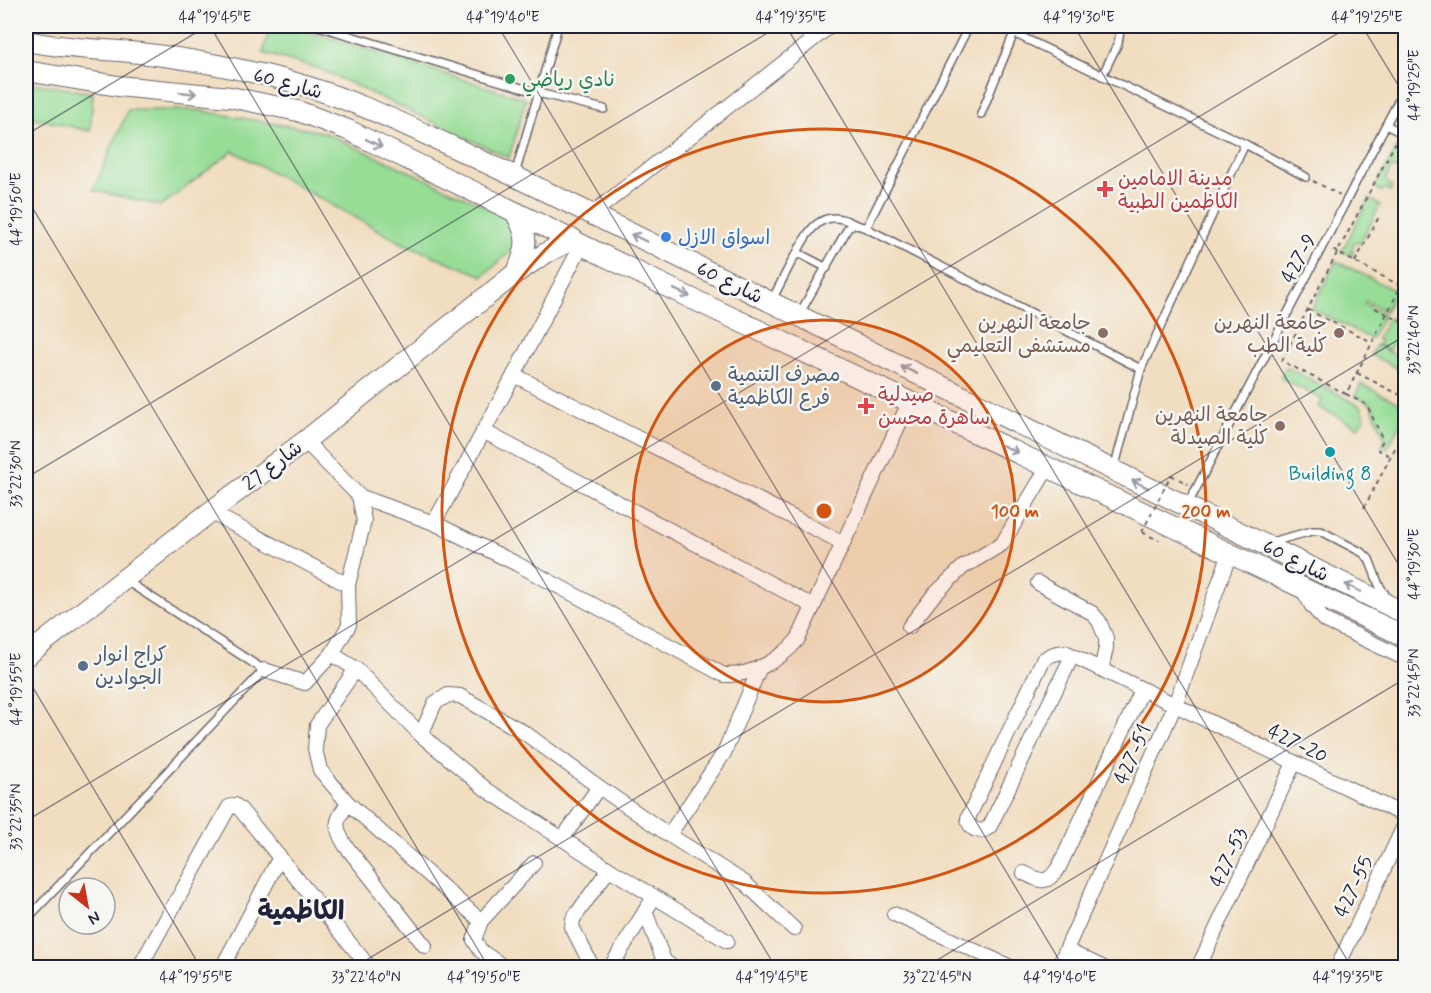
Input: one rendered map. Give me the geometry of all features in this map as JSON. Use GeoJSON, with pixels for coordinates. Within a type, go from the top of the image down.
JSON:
{"type":"FeatureCollection","features":[{"type":"Feature","properties":{"kind":"street"},"geometry":{"type":"LineString","coordinates":[[591,214],[830,26]]}},
{"type":"Feature","properties":{"kind":"street","name":"شارع 60"},"geometry":{"type":"LineString","coordinates":[[26,41],[50,46],[132,52],[257,73],[309,86],[369,108],[514,176],[1400,611]]}},
{"type":"Feature","properties":{"kind":"street"},"geometry":{"type":"LineString","coordinates":[[100,83],[113,75],[116,69],[114,60],[106,50]]}},
{"type":"Feature","properties":{"kind":"street"},"geometry":{"type":"LineString","coordinates":[[152,89],[143,79],[143,70],[153,60],[164,57]]}},
{"type":"Feature","properties":{"kind":"street","name":"شارع 60"},"geometry":{"type":"LineString","coordinates":[[26,71],[100,83],[230,97],[298,111],[348,130],[682,294],[1406,638]]}},
{"type":"Feature","properties":{"kind":"street"},"geometry":{"type":"LineString","coordinates":[[515,212],[524,227],[526,243],[524,256],[517,272]]}},
{"type":"Feature","properties":{"kind":"street"},"geometry":{"type":"LineString","coordinates":[[435,523],[514,375],[577,242]]}},
{"type":"Feature","properties":{"kind":"street","name":"شارع 27"},"geometry":{"type":"LineString","coordinates":[[26,656],[305,441],[517,272],[546,253],[577,242]]}},
{"type":"Feature","properties":{"kind":"street"},"geometry":{"type":"LineString","coordinates":[[514,375],[843,543]]}},
{"type":"Feature","properties":{"kind":"street"},"geometry":{"type":"LineString","coordinates":[[305,441],[359,496],[435,523],[517,564],[724,675],[734,676],[760,667],[782,655],[798,639],[910,401]]}},
{"type":"Feature","properties":{"kind":"street"},"geometry":{"type":"LineString","coordinates":[[483,431],[813,606]]}},
{"type":"Feature","properties":{"kind":"street"},"geometry":{"type":"LineString","coordinates":[[909,627],[933,596],[963,567],[1002,544],[1048,467]]}},
{"type":"Feature","properties":{"kind":"street"},"geometry":{"type":"LineString","coordinates":[[264,670],[305,683],[332,654],[349,625],[348,585],[364,521],[359,496]]}},
{"type":"Feature","properties":{"kind":"street"},"geometry":{"type":"LineString","coordinates":[[210,512],[348,585]]}},
{"type":"Feature","properties":{"kind":"street","name":"427-51"},"geometry":{"type":"LineString","coordinates":[[1058,968],[1174,705],[1230,553]]}},
{"type":"Feature","properties":{"kind":"street"},"geometry":{"type":"LineString","coordinates":[[1038,583],[1092,613],[1099,621],[1106,638],[1107,648],[1101,670]]}},
{"type":"Feature","properties":{"kind":"street"},"geometry":{"type":"LineString","coordinates":[[1302,588],[1312,606],[1324,620],[1406,659]]}},
{"type":"Feature","properties":{"kind":"street"},"geometry":{"type":"LineString","coordinates":[[1065,652],[1072,656],[990,826],[979,831],[972,829],[968,818],[1043,660],[1057,653],[1065,652]]}},
{"type":"Feature","properties":{"kind":"street"},"geometry":{"type":"LineString","coordinates":[[332,654],[356,669],[421,735],[487,790],[609,869],[727,941]]}},
{"type":"Feature","properties":{"kind":"street","name":"427-20"},"geometry":{"type":"LineString","coordinates":[[1072,656],[1406,816]]}},
{"type":"Feature","properties":{"kind":"street"},"geometry":{"type":"LineString","coordinates":[[669,835],[724,753],[760,667]]}},
{"type":"Feature","properties":{"kind":"street"},"geometry":{"type":"LineString","coordinates":[[356,669],[317,726],[315,749],[320,770],[348,803],[481,921]]}},
{"type":"Feature","properties":{"kind":"street"},"geometry":{"type":"LineString","coordinates":[[1024,873],[1040,881],[1046,880],[1053,876],[1059,867],[1142,690]]}},
{"type":"Feature","properties":{"kind":"street"},"geometry":{"type":"LineString","coordinates":[[421,735],[435,703],[448,695],[460,696],[525,733],[598,787],[745,883],[794,929]]}},
{"type":"Feature","properties":{"kind":"street","name":"427-53"},"geometry":{"type":"LineString","coordinates":[[1198,968],[1294,763]]}},
{"type":"Feature","properties":{"kind":"street"},"geometry":{"type":"LineString","coordinates":[[562,839],[598,787]]}},
{"type":"Feature","properties":{"kind":"street"},"geometry":{"type":"LineString","coordinates":[[348,803],[338,818],[336,824],[338,833],[425,946]]}},
{"type":"Feature","properties":{"kind":"street"},"geometry":{"type":"LineString","coordinates":[[156,968],[140,965],[229,807],[235,805],[370,968]]}},
{"type":"Feature","properties":{"kind":"street","name":"427-55"},"geometry":{"type":"LineString","coordinates":[[1336,968],[1406,822]]}},
{"type":"Feature","properties":{"kind":"street"},"geometry":{"type":"LineString","coordinates":[[222,968],[280,857]]}},
{"type":"Feature","properties":{"kind":"street"},"geometry":{"type":"LineString","coordinates":[[506,968],[482,951],[474,940],[481,921],[534,863]]}},
{"type":"Feature","properties":{"kind":"street"},"geometry":{"type":"LineString","coordinates":[[593,968],[572,927],[573,919],[609,869]]}},
{"type":"Feature","properties":{"kind":"street"},"geometry":{"type":"LineString","coordinates":[[610,968],[654,897]]}},
{"type":"Feature","properties":{"kind":"street"},"geometry":{"type":"LineString","coordinates":[[645,911],[666,965]]}},
{"type":"Feature","properties":{"kind":"street"},"geometry":{"type":"LineString","coordinates":[[894,914],[1003,966]]}},
{"type":"Feature","properties":{"kind":"street"},"geometry":{"type":"LineString","coordinates":[[1066,950],[1104,968]]}},
{"type":"Feature","properties":{"kind":"lane"},"geometry":{"type":"LineString","coordinates":[[318,26],[538,93],[604,109]]}},
{"type":"Feature","properties":{"kind":"lane"},"geometry":{"type":"LineString","coordinates":[[514,176],[558,26]]}},
{"type":"Feature","properties":{"kind":"lane"},"geometry":{"type":"LineString","coordinates":[[866,228],[969,26]]}},
{"type":"Feature","properties":{"kind":"lane"},"geometry":{"type":"LineString","coordinates":[[999,26],[1245,144],[1306,177]]}},
{"type":"Feature","properties":{"kind":"lane"},"geometry":{"type":"LineString","coordinates":[[1102,76],[1118,43],[1121,26]]}},
{"type":"Feature","properties":{"kind":"lane"},"geometry":{"type":"LineString","coordinates":[[981,114],[1014,33]]}},
{"type":"Feature","properties":{"kind":"lane","name":"427-9"},"geometry":{"type":"LineString","coordinates":[[1187,506],[1405,90]]}},
{"type":"Feature","properties":{"kind":"lane"},"geometry":{"type":"LineString","coordinates":[[1386,125],[1403,134]]}},
{"type":"Feature","properties":{"kind":"lane"},"geometry":{"type":"LineString","coordinates":[[1113,471],[1141,369],[1245,144]]}},
{"type":"Feature","properties":{"kind":"lane"},"geometry":{"type":"LineString","coordinates":[[771,302],[810,229],[826,219],[843,217],[1141,369]]}},
{"type":"Feature","properties":{"kind":"lane"},"geometry":{"type":"LineString","coordinates":[[799,316],[848,228],[854,224]]}},
{"type":"Feature","properties":{"kind":"lane"},"geometry":{"type":"LineString","coordinates":[[796,255],[802,255],[827,268]]}},
{"type":"Feature","properties":{"kind":"lane"},"geometry":{"type":"LineString","coordinates":[[1262,543],[1321,531],[1363,553],[1369,559],[1378,585],[1400,611]]}},
{"type":"Feature","properties":{"kind":"lane"},"geometry":{"type":"LineString","coordinates":[[26,920],[264,670],[124,579]]}},
{"type":"Feature","properties":{"kind":"path"},"geometry":{"type":"LineString","coordinates":[[1391,456],[1378,450],[1383,440],[1367,405],[1282,361],[1307,310],[1403,134]]}},
{"type":"Feature","properties":{"kind":"path"},"geometry":{"type":"LineString","coordinates":[[1306,177],[1347,200]]}},
{"type":"Feature","properties":{"kind":"path"},"geometry":{"type":"LineString","coordinates":[[1355,262],[1380,215]]}},
{"type":"Feature","properties":{"kind":"path"},"geometry":{"type":"LineString","coordinates":[[1324,245],[1401,286]]}},
{"type":"Feature","properties":{"kind":"path"},"geometry":{"type":"LineString","coordinates":[[1346,394],[1406,279]]}},
{"type":"Feature","properties":{"kind":"path"},"geometry":{"type":"LineString","coordinates":[[1375,308],[1406,324]]}},
{"type":"Feature","properties":{"kind":"path"},"geometry":{"type":"LineString","coordinates":[[1307,310],[1372,342]]}},
{"type":"Feature","properties":{"kind":"path"},"geometry":{"type":"LineString","coordinates":[[1357,373],[1406,398]]}},
{"type":"Feature","properties":{"kind":"path"},"geometry":{"type":"LineString","coordinates":[[1364,508],[1406,428]]}},
{"type":"Feature","properties":{"kind":"path"},"geometry":{"type":"LineString","coordinates":[[1158,540],[1142,532],[1171,475],[1189,484]]}},
{"type":"Feature","properties":{"kind":"green space"},"geometry":{"type":"Polygon","coordinates":[[[270,26],[291,26],[526,99],[509,158],[320,69],[263,53],[270,26]]]}},
{"type":"Feature","properties":{"kind":"green space"},"geometry":{"type":"Polygon","coordinates":[[[26,82],[93,93],[90,131],[26,116],[26,82]]]}},
{"type":"Feature","properties":{"kind":"green space"},"geometry":{"type":"Polygon","coordinates":[[[128,110],[197,110],[323,132],[503,214],[511,223],[516,244],[483,276],[402,243],[233,151],[161,206],[93,190],[128,110]]]}},
{"type":"Feature","properties":{"kind":"green space"},"geometry":{"type":"Polygon","coordinates":[[[1402,138],[1405,140],[1405,166],[1402,172],[1392,167],[1385,181],[1393,186],[1390,191],[1384,188],[1382,192],[1375,188],[1402,138]]]}},
{"type":"Feature","properties":{"kind":"green space"},"geometry":{"type":"Polygon","coordinates":[[[1369,199],[1380,205],[1360,244],[1355,242],[1351,251],[1354,252],[1352,256],[1342,251],[1369,199]]]}},
{"type":"Feature","properties":{"kind":"green space"},"geometry":{"type":"Polygon","coordinates":[[[1336,261],[1396,291],[1385,311],[1366,301],[1364,304],[1384,314],[1371,339],[1312,309],[1336,261]]]}},
{"type":"Feature","properties":{"kind":"green space"},"geometry":{"type":"Polygon","coordinates":[[[1389,318],[1406,326],[1405,344],[1395,339],[1389,350],[1378,345],[1380,341],[1377,339],[1389,318]]]}},
{"type":"Feature","properties":{"kind":"green space"},"geometry":{"type":"Polygon","coordinates":[[[1376,345],[1401,358],[1405,351],[1405,372],[1371,355],[1376,345]]]}},
{"type":"Feature","properties":{"kind":"green space"},"geometry":{"type":"Polygon","coordinates":[[[1286,367],[1361,406],[1365,417],[1358,427],[1318,407],[1322,399],[1280,378],[1286,367]]]}},
{"type":"Feature","properties":{"kind":"green space"},"geometry":{"type":"Polygon","coordinates":[[[1361,384],[1405,406],[1405,414],[1387,449],[1382,446],[1385,439],[1371,404],[1355,396],[1361,384]]]}},
{"type":"Feature","properties":{"kind":"place","name":"نادي رياضي"},"geometry":{"type":"Point","coordinates":[510,79]}},
{"type":"Feature","properties":{"kind":"place","name":"مدينة الامامين الكاظمين الطبية"},"geometry":{"type":"Point","coordinates":[1105,189]}},
{"type":"Feature","properties":{"kind":"place","name":"اسواق الازل"},"geometry":{"type":"Point","coordinates":[666,237]}},
{"type":"Feature","properties":{"kind":"place","name":"جامعة النهرين مستشفى التعليمي"},"geometry":{"type":"Point","coordinates":[1103,333]}},
{"type":"Feature","properties":{"kind":"place","name":"جامعة النهرين كلية الطب"},"geometry":{"type":"Point","coordinates":[1339,333]}},
{"type":"Feature","properties":{"kind":"place","name":"مصرف التنمية فرع الكاظمية"},"geometry":{"type":"Point","coordinates":[716,386]}},
{"type":"Feature","properties":{"kind":"place","name":"صيدلية ساهرة محسن"},"geometry":{"type":"Point","coordinates":[866,406]}},
{"type":"Feature","properties":{"kind":"place","name":"جامعة النهرين كلية الصيدلة"},"geometry":{"type":"Point","coordinates":[1280,426]}},
{"type":"Feature","properties":{"kind":"place","name":"Building 8"},"geometry":{"type":"Point","coordinates":[1330,452]}},
{"type":"Feature","properties":{"kind":"place","name":"كراج انوار الجوادين"},"geometry":{"type":"Point","coordinates":[83,666]}},
{"type":"Feature","properties":{"kind":"district","name":"الكاظمية"},"geometry":{"type":"Point","coordinates":[301,910]}}]}
